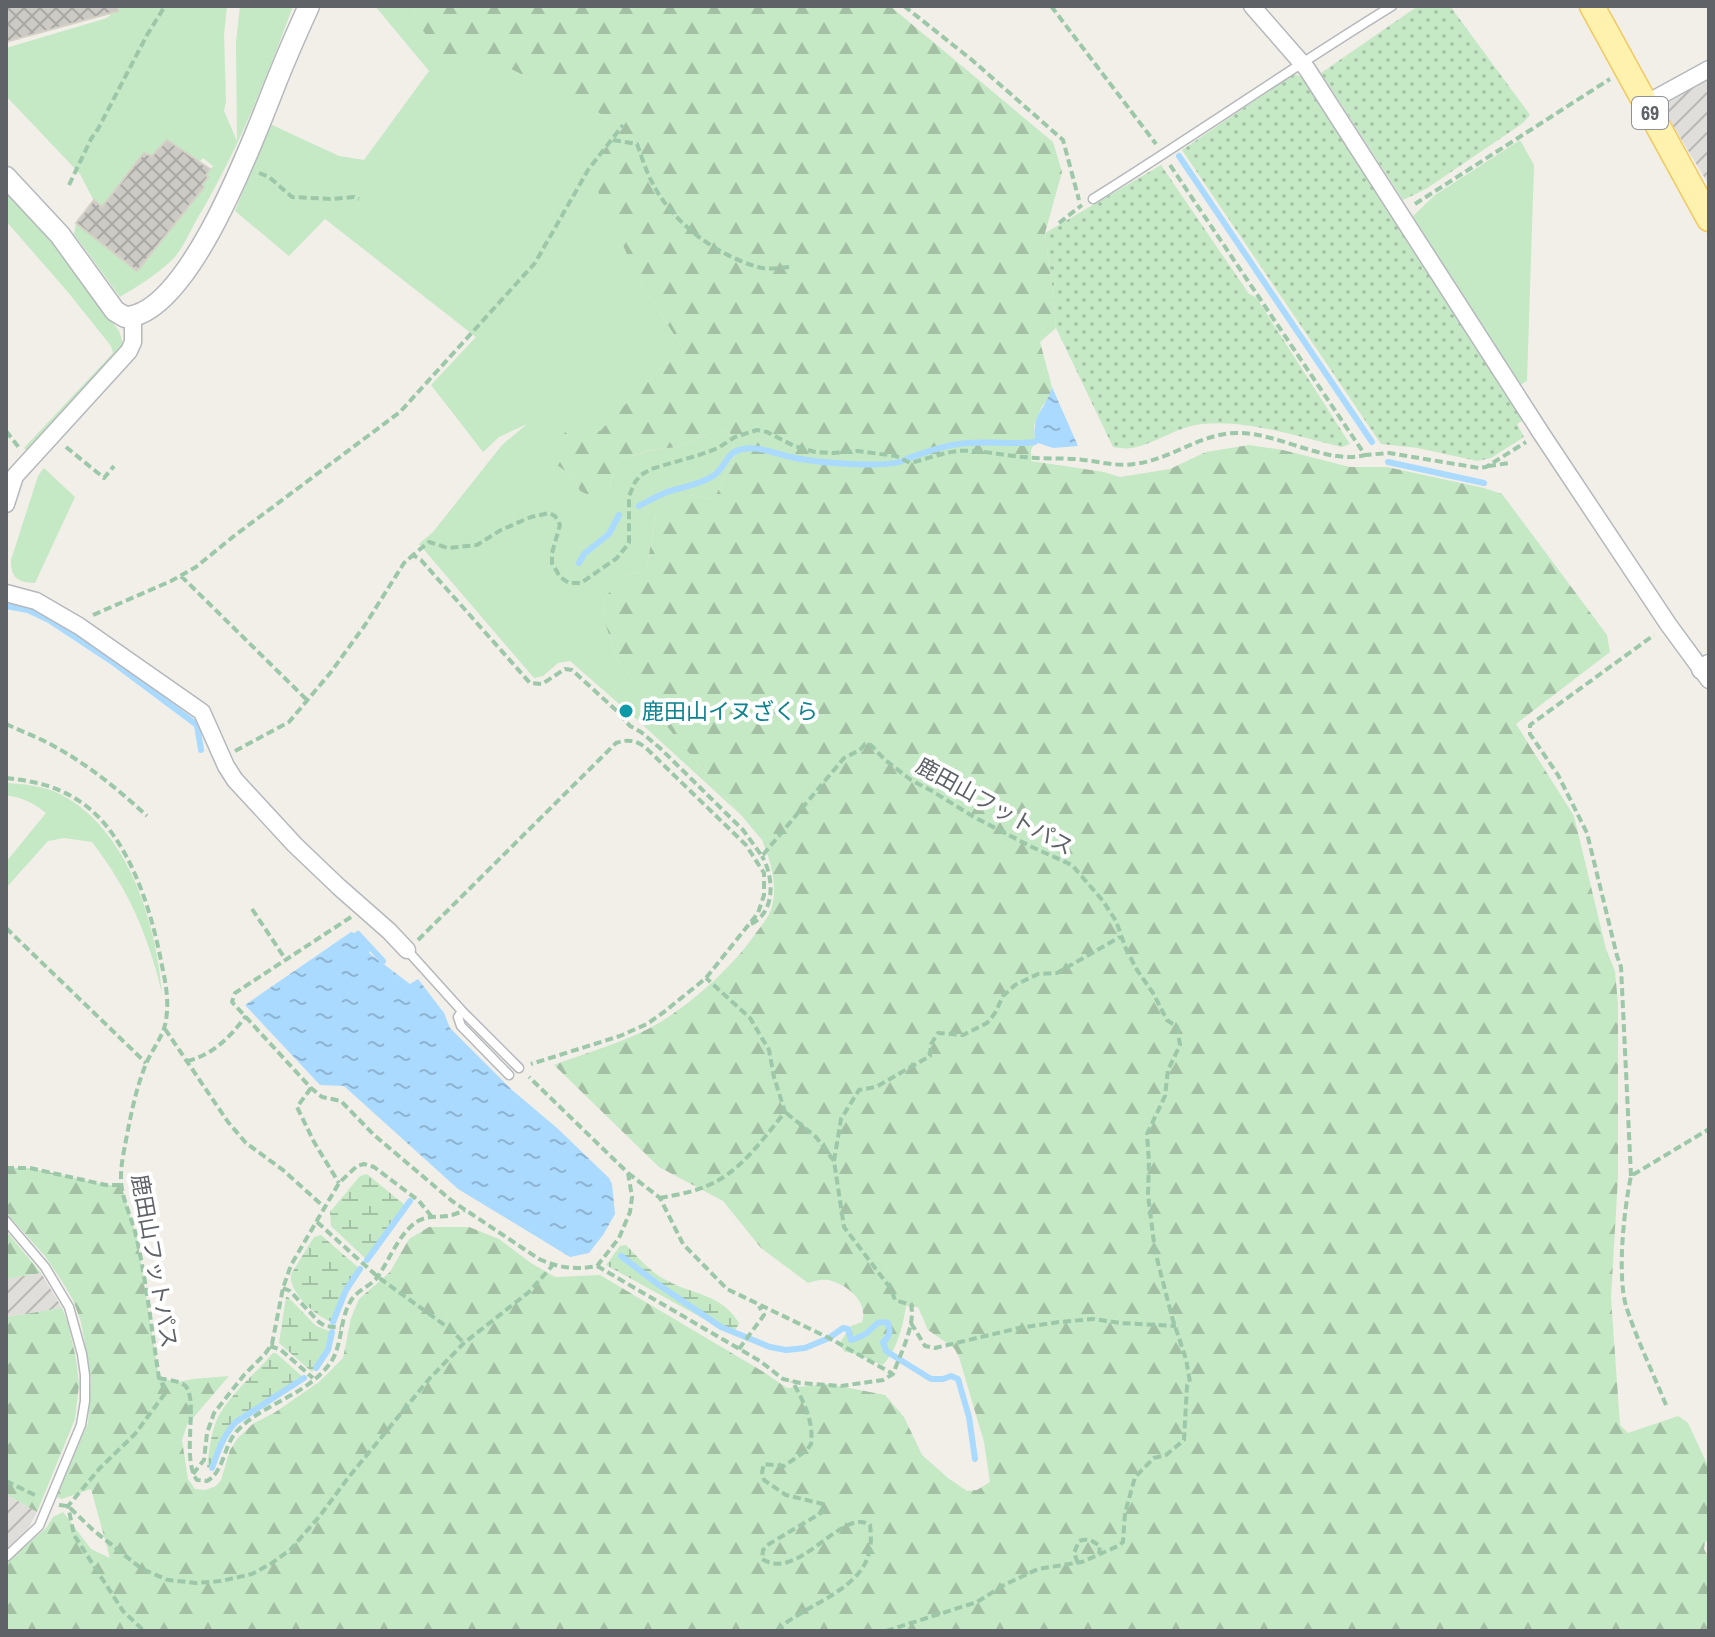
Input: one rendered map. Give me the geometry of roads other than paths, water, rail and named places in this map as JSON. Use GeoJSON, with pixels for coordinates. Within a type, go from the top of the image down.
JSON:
{"type":"FeatureCollection","features":[{"type":"Feature","properties":{"kind":"main road","name":"69"},"geometry":{"type":"LineString","coordinates":[[1592,6],[1709,219]]}},
{"type":"Feature","properties":{"kind":"street"},"geometry":{"type":"LineString","coordinates":[[6,177],[60,235],[115,311],[125,317],[144,313],[157,304],[180,278],[207,237],[243,165],[309,6]]}},
{"type":"Feature","properties":{"kind":"street"},"geometry":{"type":"LineString","coordinates":[[1252,6],[1301,62],[1668,624],[1707,672]]}},
{"type":"Feature","properties":{"kind":"street"},"geometry":{"type":"LineString","coordinates":[[1645,104],[1709,69]]}},
{"type":"Feature","properties":{"kind":"street"},"geometry":{"type":"LineString","coordinates":[[6,504],[15,476],[129,351],[133,342],[133,317]]}},
{"type":"Feature","properties":{"kind":"street"},"geometry":{"type":"LineString","coordinates":[[6,593],[36,601],[79,626],[202,712],[235,780],[306,856],[407,950]]}},
{"type":"Feature","properties":{"kind":"lane"},"geometry":{"type":"LineString","coordinates":[[1093,199],[1392,6]]}},
{"type":"Feature","properties":{"kind":"lane"},"geometry":{"type":"LineString","coordinates":[[407,950],[519,1068]]}},
{"type":"Feature","properties":{"kind":"lane"},"geometry":{"type":"LineString","coordinates":[[462,1011],[458,1017],[461,1026],[509,1075]]}},
{"type":"Feature","properties":{"kind":"lane"},"geometry":{"type":"LineString","coordinates":[[6,1221],[45,1267],[69,1307],[85,1375],[81,1425],[49,1503],[39,1526],[6,1557]]}},
{"type":"Feature","properties":{"kind":"water"},"geometry":{"type":"Polygon","coordinates":[[[1052,387],[1078,446],[1053,448],[1035,442],[1035,424],[1052,387]]]}},
{"type":"Feature","properties":{"kind":"water"},"geometry":{"type":"Polygon","coordinates":[[[351,932],[358,934],[370,949],[369,953],[410,984],[418,979],[444,1013],[450,1028],[512,1090],[609,1178],[615,1214],[589,1253],[570,1257],[458,1189],[344,1086],[320,1085],[245,1005],[351,932]]]}},
{"type":"Feature","properties":{"kind":"waterway"},"geometry":{"type":"LineString","coordinates":[[1179,156],[1372,442]]}},
{"type":"Feature","properties":{"kind":"waterway"},"geometry":{"type":"LineString","coordinates":[[639,506],[667,492],[708,479],[717,473],[729,456],[737,450],[749,448],[815,461],[869,465],[898,462],[961,444],[1035,442]]}},
{"type":"Feature","properties":{"kind":"waterway"},"geometry":{"type":"LineString","coordinates":[[1388,462],[1484,483]]}},
{"type":"Feature","properties":{"kind":"waterway"},"geometry":{"type":"LineString","coordinates":[[579,563],[584,554],[609,534],[619,515]]}},
{"type":"Feature","properties":{"kind":"waterway"},"geometry":{"type":"LineString","coordinates":[[6,606],[28,610],[49,620],[114,663],[197,725],[201,750]]}},
{"type":"Feature","properties":{"kind":"waterway"},"geometry":{"type":"LineString","coordinates":[[358,934],[383,961],[378,968]]}},
{"type":"Feature","properties":{"kind":"waterway"},"geometry":{"type":"LineString","coordinates":[[367,1260],[410,1201]]}},
{"type":"Feature","properties":{"kind":"waterway"},"geometry":{"type":"LineString","coordinates":[[621,1256],[721,1327],[770,1347],[786,1350],[805,1348],[843,1328],[848,1329],[851,1340],[864,1335],[879,1323],[888,1323],[889,1334],[883,1342],[886,1351],[931,1379],[951,1376],[958,1379],[969,1417],[975,1459]]}},
{"type":"Feature","properties":{"kind":"waterway"},"geometry":{"type":"LineString","coordinates":[[333,1322],[346,1290],[360,1269]]}},
{"type":"Feature","properties":{"kind":"waterway"},"geometry":{"type":"LineString","coordinates":[[316,1368],[328,1350],[332,1332]]}},
{"type":"Feature","properties":{"kind":"waterway"},"geometry":{"type":"LineString","coordinates":[[212,1468],[224,1438],[236,1422],[304,1378]]}},
{"type":"Feature","properties":{"kind":"place","name":"鹿田山イヌざくら"},"geometry":{"type":"Point","coordinates":[626,711]}}]}
